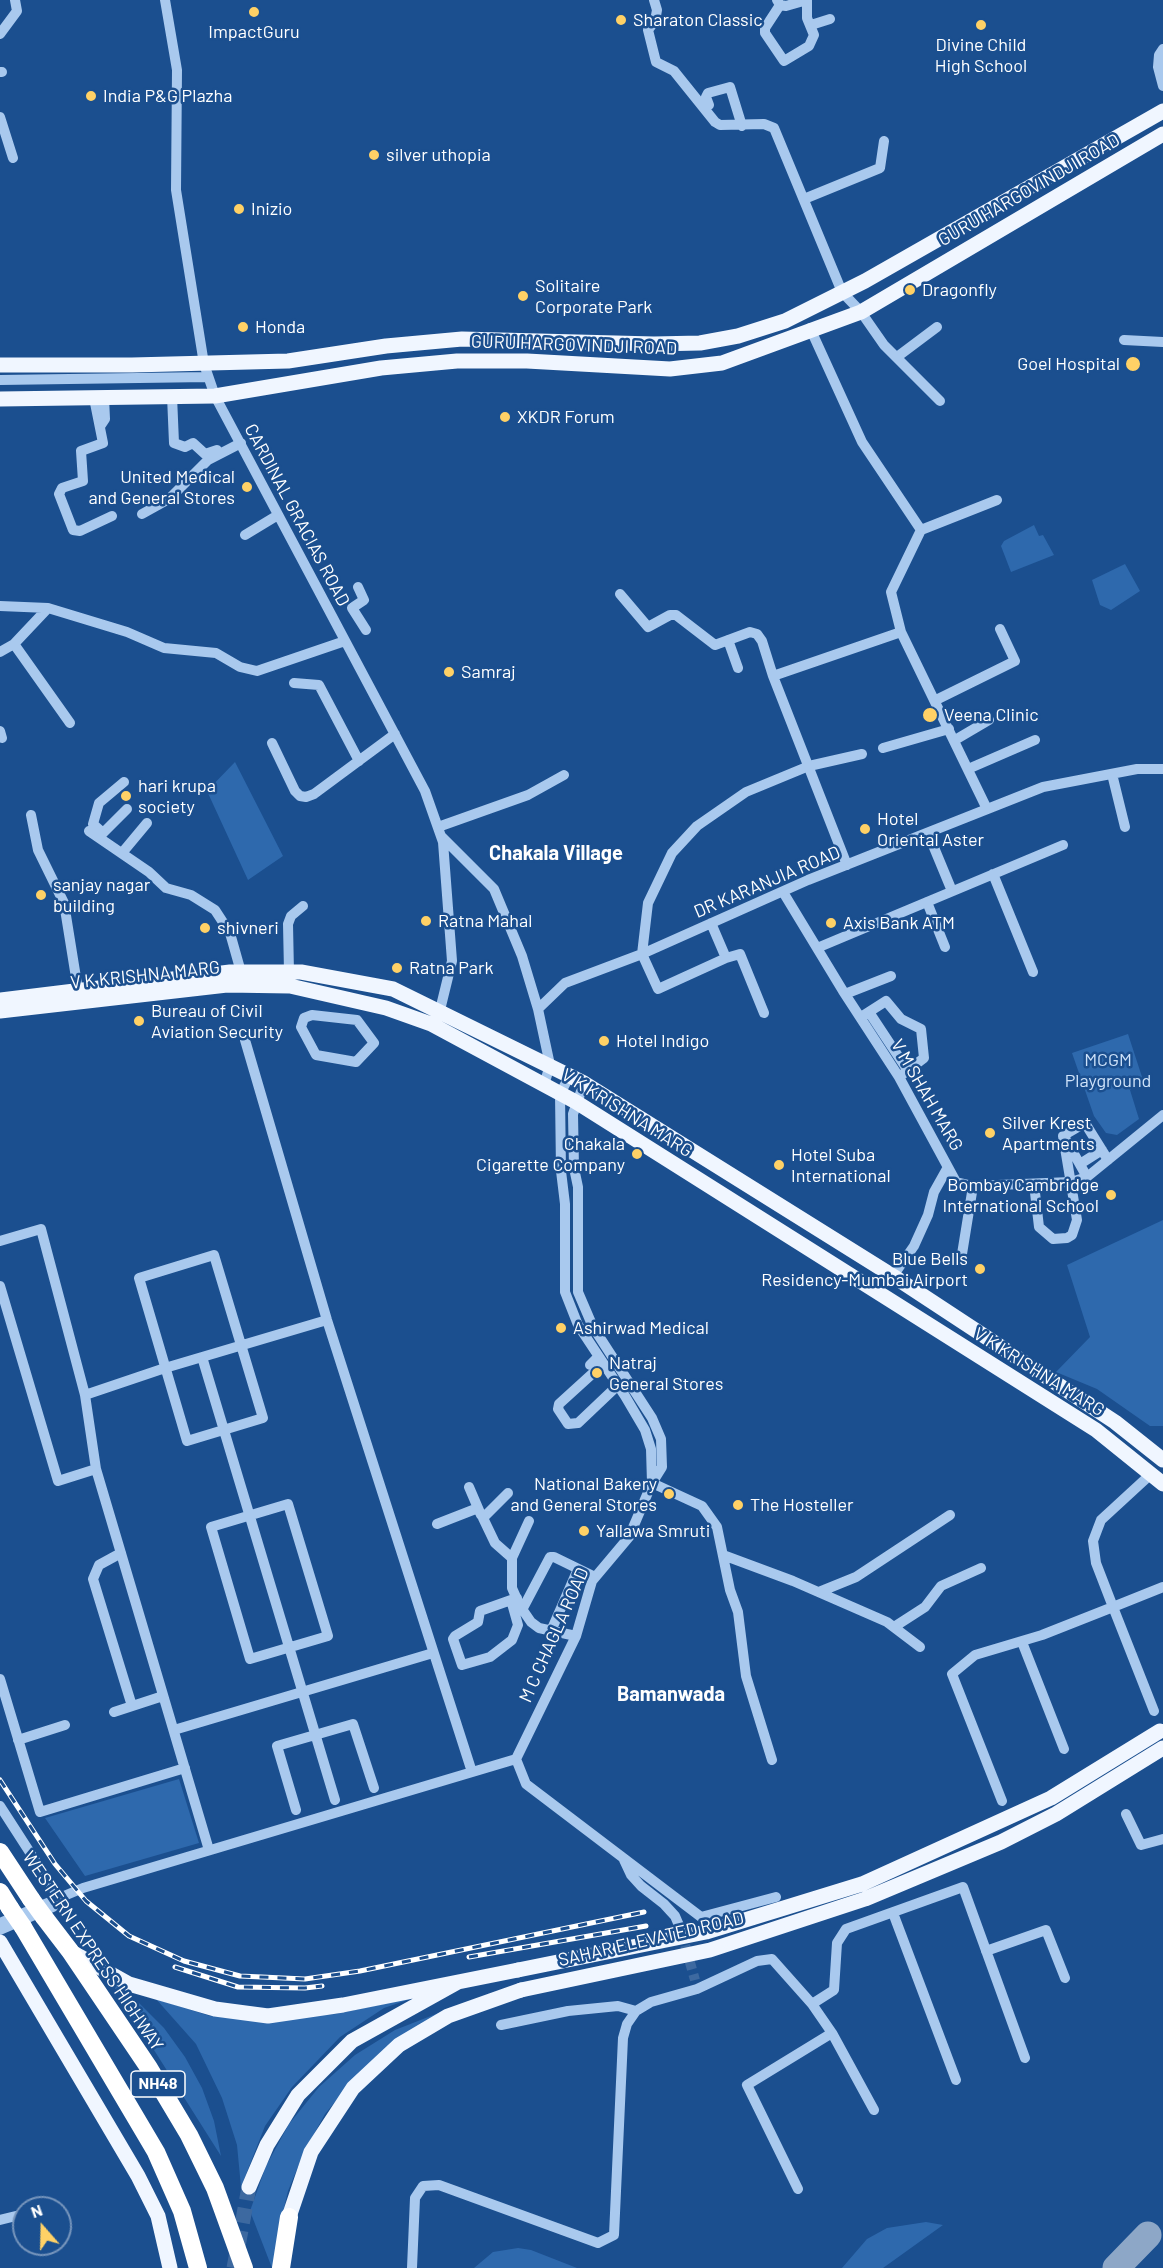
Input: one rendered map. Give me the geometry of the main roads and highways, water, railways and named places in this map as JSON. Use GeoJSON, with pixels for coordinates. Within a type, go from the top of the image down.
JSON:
{"type":"FeatureCollection","features":[{"type":"Feature","properties":{"kind":"highway","name":"WESTERN EXPRESS HIGHWAY"},"geometry":{"type":"LineString","coordinates":[[0,1852],[31,1899],[70,1951],[189,2135],[215,2188],[244,2268]]}},
{"type":"Feature","properties":{"kind":"highway","name":"NH48"},"geometry":{"type":"LineString","coordinates":[[0,1892],[5,1915],[23,1927],[156,2152],[182,2211],[198,2268]]}},
{"type":"Feature","properties":{"kind":"highway"},"geometry":{"type":"LineString","coordinates":[[281,2268],[289,2217]]}},
{"type":"Feature","properties":{"kind":"main road","name":"GURU HARGOVINDJI ROAD"},"geometry":{"type":"LineString","coordinates":[[0,365],[206,370],[288,361],[386,346],[462,339],[700,343],[738,336],[785,321],[842,292],[1163,111]]}},
{"type":"Feature","properties":{"kind":"main road","name":"GURU HARGOVINDJI ROAD"},"geometry":{"type":"LineString","coordinates":[[0,399],[215,396],[381,368],[457,361],[527,361],[670,369],[722,363],[779,343],[810,328],[861,312],[1163,134]]}},
{"type":"Feature","properties":{"kind":"main road","name":"V K KRISHNA MARG"},"geometry":{"type":"LineString","coordinates":[[0,1000],[241,972],[289,972],[393,989],[440,1010],[584,1083],[893,1276],[1113,1420],[1163,1460]]}},
{"type":"Feature","properties":{"kind":"main road","name":"V K KRISHNA MARG"},"geometry":{"type":"LineString","coordinates":[[0,1011],[227,985],[291,986],[386,1008],[431,1024],[576,1102],[1101,1434],[1157,1479]]}},
{"type":"Feature","properties":{"kind":"main road"},"geometry":{"type":"LineString","coordinates":[[1101,1434],[1113,1420]]}},
{"type":"Feature","properties":{"kind":"main road","name":"SAHAR ELEVATED ROAD"},"geometry":{"type":"LineString","coordinates":[[70,1951],[129,1984],[215,2009],[268,2016],[343,2005],[706,1932],[862,1884],[1051,1798],[1163,1729]]}},
{"type":"Feature","properties":{"kind":"main road","name":"SAHAR ELEVATED ROAD"},"geometry":{"type":"LineString","coordinates":[[289,2217],[311,2152],[353,2088],[399,2045],[448,2016],[521,1990],[710,1950],[865,1899],[1028,1828],[1163,1748]]}},
{"type":"Feature","properties":{"kind":"main road"},"geometry":{"type":"LineString","coordinates":[[0,1942],[138,2176],[158,2216],[170,2268]]}},
{"type":"Feature","properties":{"kind":"main road"},"geometry":{"type":"LineString","coordinates":[[249,2187],[267,2145],[298,2096],[352,2041],[458,1982]]}},
{"type":"Feature","properties":{"kind":"tunnel"},"geometry":{"type":"LineString","coordinates":[[681,1931],[695,1980]]}},
{"type":"Feature","properties":{"kind":"tunnel"},"geometry":{"type":"LineString","coordinates":[[234,2268],[249,2187]]}},
{"type":"Feature","properties":{"kind":"railway"},"geometry":{"type":"LineString","coordinates":[[0,1780],[55,1864],[86,1901],[129,1936],[184,1961],[240,1976],[305,1979],[360,1971],[644,1912]]}},
{"type":"Feature","properties":{"kind":"railway"},"geometry":{"type":"LineString","coordinates":[[469,1957],[646,1926]]}},
{"type":"Feature","properties":{"kind":"railway"},"geometry":{"type":"LineString","coordinates":[[175,1967],[238,1987],[322,1986]]}},
{"type":"Feature","properties":{"kind":"place","name":"ImpactGuru"},"geometry":{"type":"Point","coordinates":[254,12]}},
{"type":"Feature","properties":{"kind":"place","name":"Sharaton Classic"},"geometry":{"type":"Point","coordinates":[621,20]}},
{"type":"Feature","properties":{"kind":"place","name":"Divine Child High School"},"geometry":{"type":"Point","coordinates":[981,25]}},
{"type":"Feature","properties":{"kind":"place","name":"India P&G Plazha"},"geometry":{"type":"Point","coordinates":[91,96]}},
{"type":"Feature","properties":{"kind":"place","name":"silver uthopia"},"geometry":{"type":"Point","coordinates":[374,155]}},
{"type":"Feature","properties":{"kind":"place","name":"Inizio"},"geometry":{"type":"Point","coordinates":[239,209]}},
{"type":"Feature","properties":{"kind":"place","name":"Dragonfly"},"geometry":{"type":"Point","coordinates":[910,290]}},
{"type":"Feature","properties":{"kind":"place","name":"Solitaire Corporate Park"},"geometry":{"type":"Point","coordinates":[523,296]}},
{"type":"Feature","properties":{"kind":"place","name":"Honda"},"geometry":{"type":"Point","coordinates":[243,327]}},
{"type":"Feature","properties":{"kind":"place","name":"Goel Hospital"},"geometry":{"type":"Point","coordinates":[1133,364]}},
{"type":"Feature","properties":{"kind":"place","name":"XKDR Forum"},"geometry":{"type":"Point","coordinates":[505,417]}},
{"type":"Feature","properties":{"kind":"place","name":"United Medical and General Stores"},"geometry":{"type":"Point","coordinates":[247,487]}},
{"type":"Feature","properties":{"kind":"place","name":"Samraj"},"geometry":{"type":"Point","coordinates":[449,672]}},
{"type":"Feature","properties":{"kind":"place","name":"Veena Clinic"},"geometry":{"type":"Point","coordinates":[930,715]}},
{"type":"Feature","properties":{"kind":"place","name":"hari krupa society"},"geometry":{"type":"Point","coordinates":[126,796]}},
{"type":"Feature","properties":{"kind":"place","name":"Hotel Oriental Aster"},"geometry":{"type":"Point","coordinates":[865,829]}},
{"type":"Feature","properties":{"kind":"place","name":"sanjay nagar building"},"geometry":{"type":"Point","coordinates":[41,895]}},
{"type":"Feature","properties":{"kind":"place","name":"Ratna Mahal"},"geometry":{"type":"Point","coordinates":[426,921]}},
{"type":"Feature","properties":{"kind":"place","name":"Axis Bank ATM"},"geometry":{"type":"Point","coordinates":[831,923]}},
{"type":"Feature","properties":{"kind":"place","name":"shivneri"},"geometry":{"type":"Point","coordinates":[205,928]}},
{"type":"Feature","properties":{"kind":"place","name":"Ratna Park"},"geometry":{"type":"Point","coordinates":[397,968]}},
{"type":"Feature","properties":{"kind":"place","name":"Bureau of Civil Aviation Security"},"geometry":{"type":"Point","coordinates":[139,1021]}},
{"type":"Feature","properties":{"kind":"place","name":"Hotel Indigo"},"geometry":{"type":"Point","coordinates":[604,1041]}},
{"type":"Feature","properties":{"kind":"place","name":"Silver Krest Apartments"},"geometry":{"type":"Point","coordinates":[990,1133]}},
{"type":"Feature","properties":{"kind":"place","name":"Chakala Cigarette Company"},"geometry":{"type":"Point","coordinates":[637,1154]}},
{"type":"Feature","properties":{"kind":"place","name":"Hotel Suba International"},"geometry":{"type":"Point","coordinates":[779,1165]}},
{"type":"Feature","properties":{"kind":"place","name":"Bombay Cambridge International School"},"geometry":{"type":"Point","coordinates":[1111,1195]}},
{"type":"Feature","properties":{"kind":"place","name":"Blue Bells Residency-Mumbai Airport"},"geometry":{"type":"Point","coordinates":[980,1269]}},
{"type":"Feature","properties":{"kind":"place","name":"Ashirwad Medical"},"geometry":{"type":"Point","coordinates":[561,1328]}},
{"type":"Feature","properties":{"kind":"place","name":"Natraj General Stores"},"geometry":{"type":"Point","coordinates":[597,1373]}},
{"type":"Feature","properties":{"kind":"place","name":"National Bakery and General Stores"},"geometry":{"type":"Point","coordinates":[669,1494]}},
{"type":"Feature","properties":{"kind":"place","name":"The Hosteller"},"geometry":{"type":"Point","coordinates":[738,1505]}},
{"type":"Feature","properties":{"kind":"place","name":"Yallawa Smruti"},"geometry":{"type":"Point","coordinates":[584,1531]}},
{"type":"Feature","properties":{"kind":"district","name":"Chakala Village"},"geometry":{"type":"Point","coordinates":[556,853]}},
{"type":"Feature","properties":{"kind":"district","name":"Bamanwada"},"geometry":{"type":"Point","coordinates":[671,1694]}},
{"type":"Feature","properties":{"kind":"park label","name":"MCGM Playground"},"geometry":{"type":"Point","coordinates":[1108,1070]}}]}
